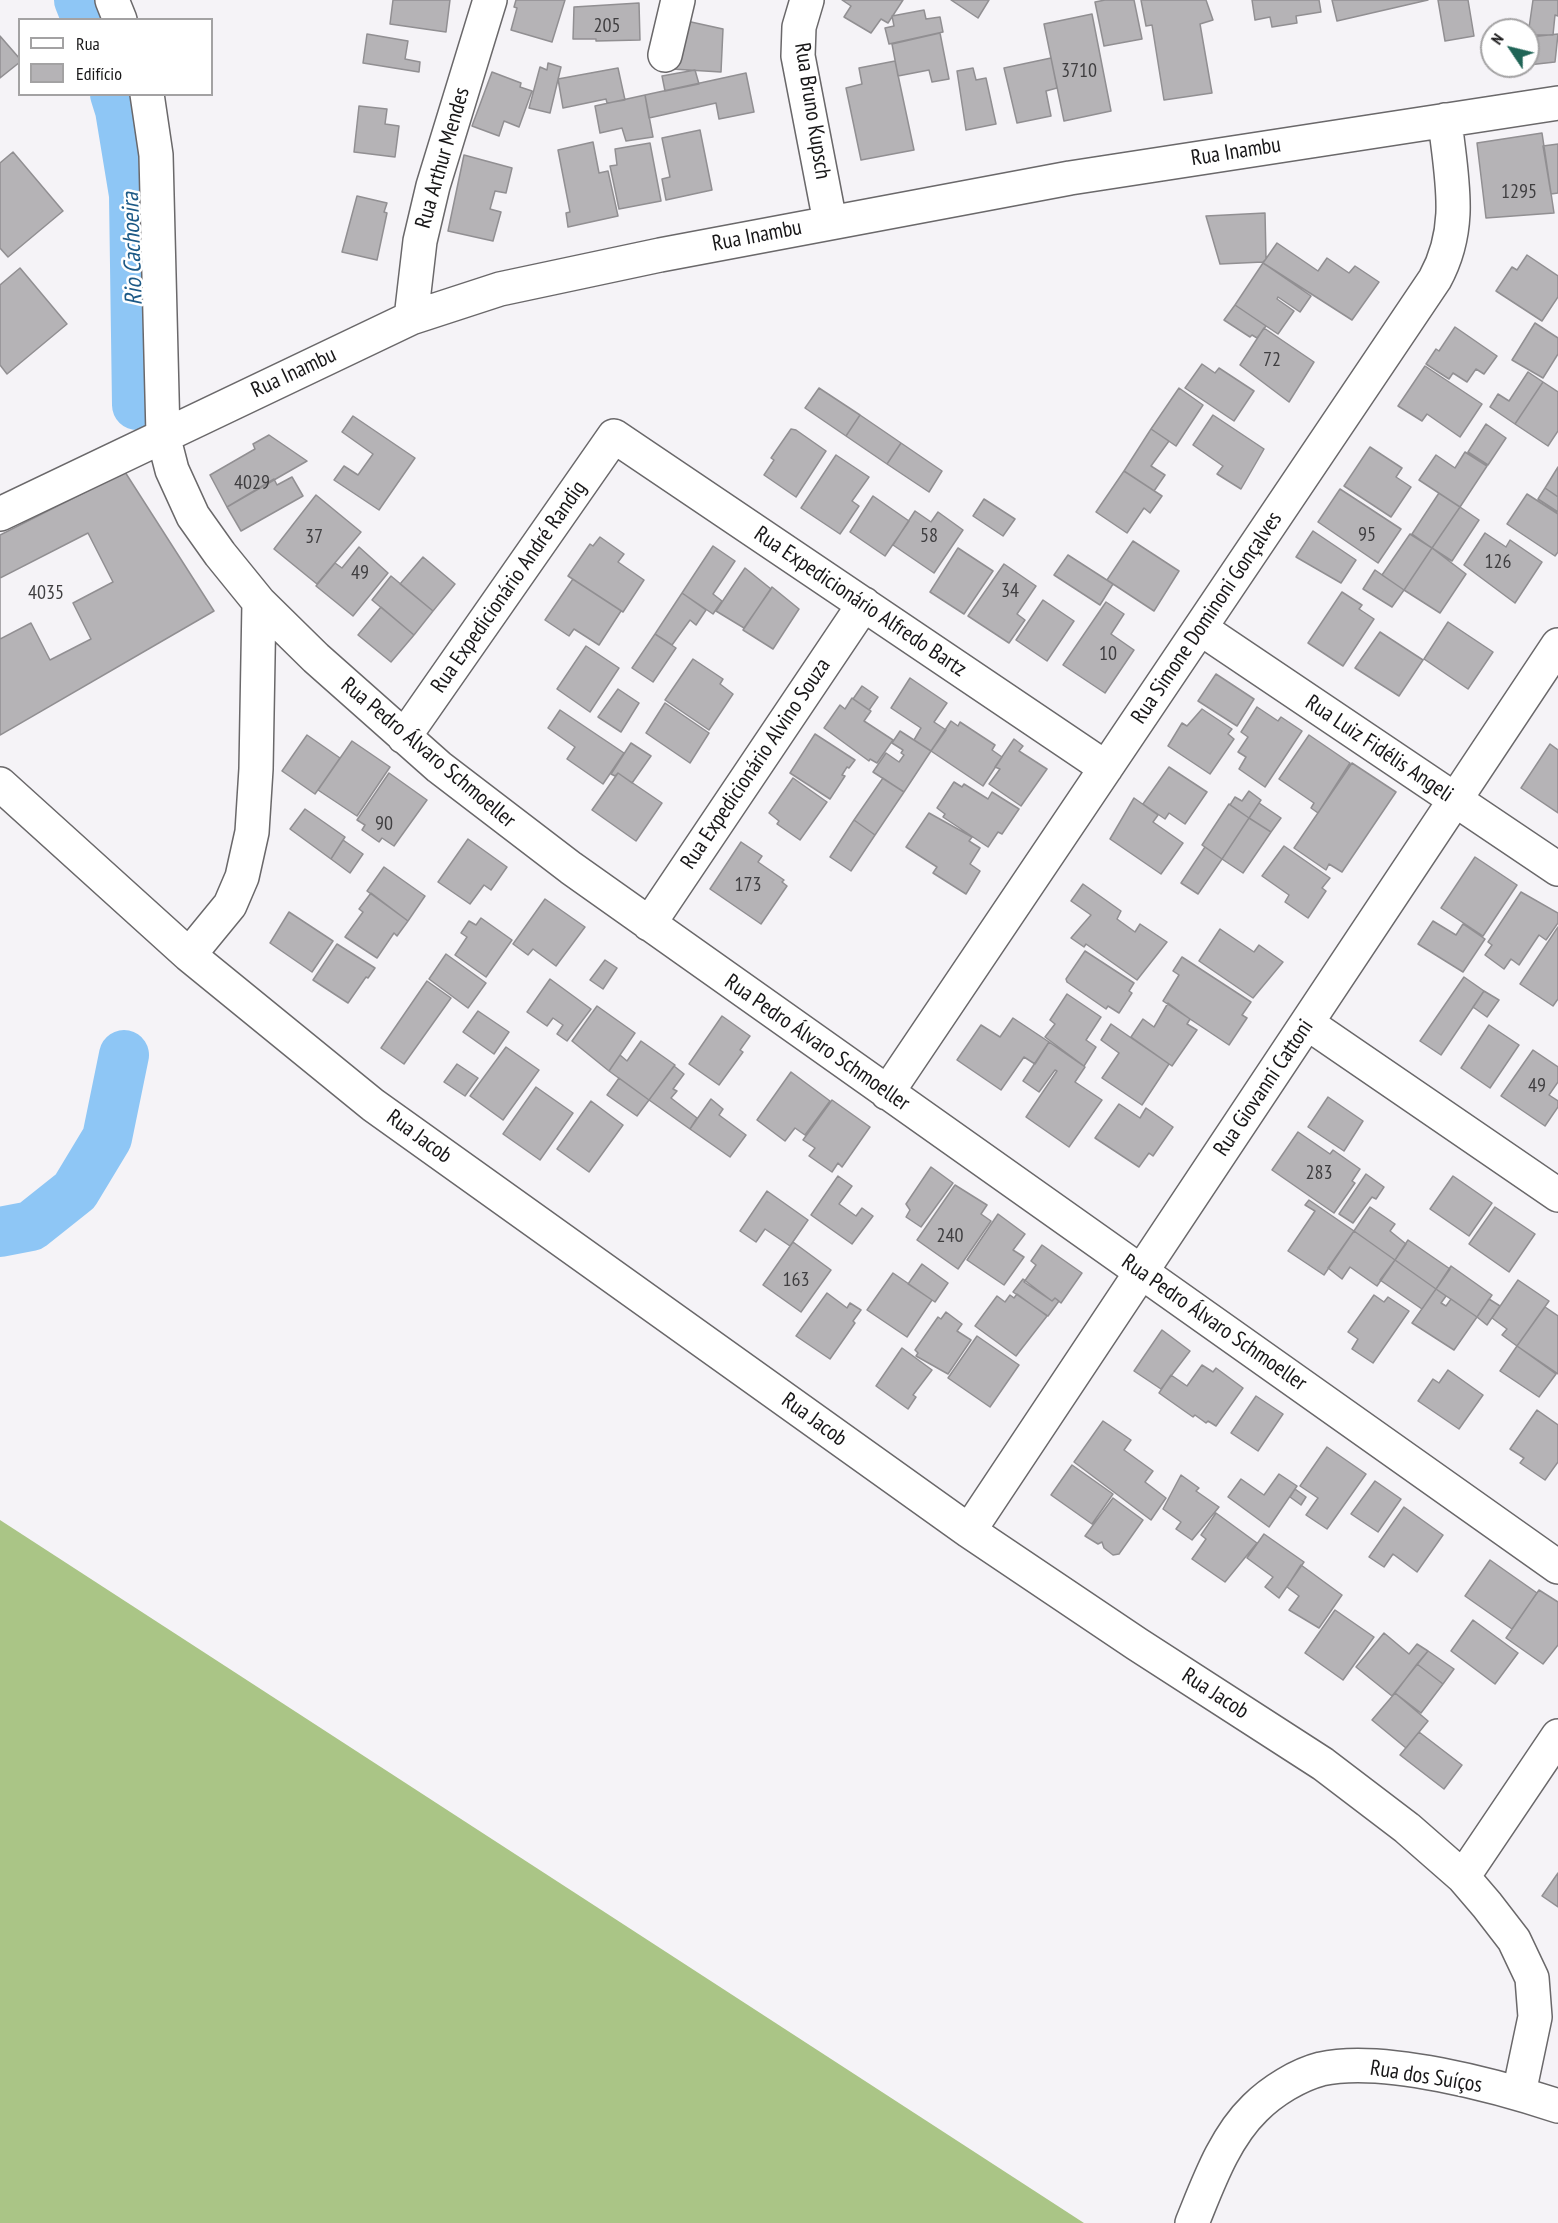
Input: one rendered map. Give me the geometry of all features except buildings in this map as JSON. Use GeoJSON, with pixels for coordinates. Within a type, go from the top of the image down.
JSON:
{"type":"FeatureCollection","features":[{"type":"Feature","properties":{"kind":"street"},"geometry":{"type":"LineString","coordinates":[[112,0],[119,18]]}},
{"type":"Feature","properties":{"kind":"street","name":"Rua Arthur Mendes"},"geometry":{"type":"LineString","coordinates":[[411,318],[420,241],[433,186],[490,0]]}},
{"type":"Feature","properties":{"kind":"street"},"geometry":{"type":"LineString","coordinates":[[665,55],[678,0]]}},
{"type":"Feature","properties":{"kind":"street","name":"Rua Bruno Kupsch"},"geometry":{"type":"LineString","coordinates":[[807,0],[799,27],[798,56],[831,222]]}},
{"type":"Feature","properties":{"kind":"street","name":"Rua Pedro Álvaro Schmoeller"},"geometry":{"type":"LineString","coordinates":[[147,96],[156,155],[164,435],[172,470],[193,516],[259,602],[404,737],[515,826],[649,924],[1558,1567]]}},
{"type":"Feature","properties":{"kind":"street","name":"Rua Inambu"},"geometry":{"type":"LineString","coordinates":[[0,514],[411,318],[500,289],[831,222],[1070,178],[1558,103]]}},
{"type":"Feature","properties":{"kind":"street","name":"Rua Simone Dominoni Gonçalves"},"geometry":{"type":"LineString","coordinates":[[887,1093],[1444,262],[1451,243],[1454,215],[1445,120]]}},
{"type":"Feature","properties":{"kind":"street","name":"Rua Expedicionário Alfredo Bartz"},"geometry":{"type":"LineString","coordinates":[[614,436],[1106,768]]}},
{"type":"Feature","properties":{"kind":"street","name":"Rua Expedicionário André Randig"},"geometry":{"type":"LineString","coordinates":[[404,737],[614,436]]}},
{"type":"Feature","properties":{"kind":"street"},"geometry":{"type":"LineString","coordinates":[[189,955],[230,905],[242,877],[252,832],[256,769],[259,602]]}},
{"type":"Feature","properties":{"kind":"street","name":"Rua Expedicionário Alvino Souza"},"geometry":{"type":"LineString","coordinates":[[649,924],[864,604]]}},
{"type":"Feature","properties":{"kind":"street","name":"Rua Luiz Fidélis Angeli"},"geometry":{"type":"LineString","coordinates":[[1200,628],[1558,869]]}},
{"type":"Feature","properties":{"kind":"street","name":"Rua Giovanni Cattoni"},"geometry":{"type":"LineString","coordinates":[[969,1531],[1558,645]]}},
{"type":"Feature","properties":{"kind":"street","name":"Rua Jacob"},"geometry":{"type":"LineString","coordinates":[[0,784],[189,955],[373,1105],[969,1531],[1146,1650],[1323,1764],[1407,1828],[1463,1877],[1514,1940],[1532,1978],[1535,2017],[1519,2093]]}},
{"type":"Feature","properties":{"kind":"street"},"geometry":{"type":"LineString","coordinates":[[1307,1023],[1558,1195]]}},
{"type":"Feature","properties":{"kind":"street"},"geometry":{"type":"LineString","coordinates":[[1463,1877],[1558,1736]]}},
{"type":"Feature","properties":{"kind":"street","name":"Rua dos Suíços"},"geometry":{"type":"LineString","coordinates":[[1192,2223],[1215,2168],[1237,2130],[1254,2109],[1300,2077],[1322,2069],[1352,2066],[1397,2069],[1519,2093],[1558,2106]]}},
{"type":"Feature","properties":{"kind":"green space"},"geometry":{"type":"Polygon","coordinates":[[[0,1520],[1084,2223],[0,2223],[0,1520]]]}},
{"type":"Feature","properties":{"kind":"waterway","name":"Rio Cachoeira"},"geometry":{"type":"LineString","coordinates":[[79,0],[86,18]]}},
{"type":"Feature","properties":{"kind":"waterway","name":"Rio Cachoeira"},"geometry":{"type":"LineString","coordinates":[[116,96],[134,195],[137,405]]}},
{"type":"Feature","properties":{"kind":"waterway","name":"Rio Cachoeira"},"geometry":{"type":"LineString","coordinates":[[0,1232],[31,1226],[75,1191],[107,1138],[124,1055]]}}]}
